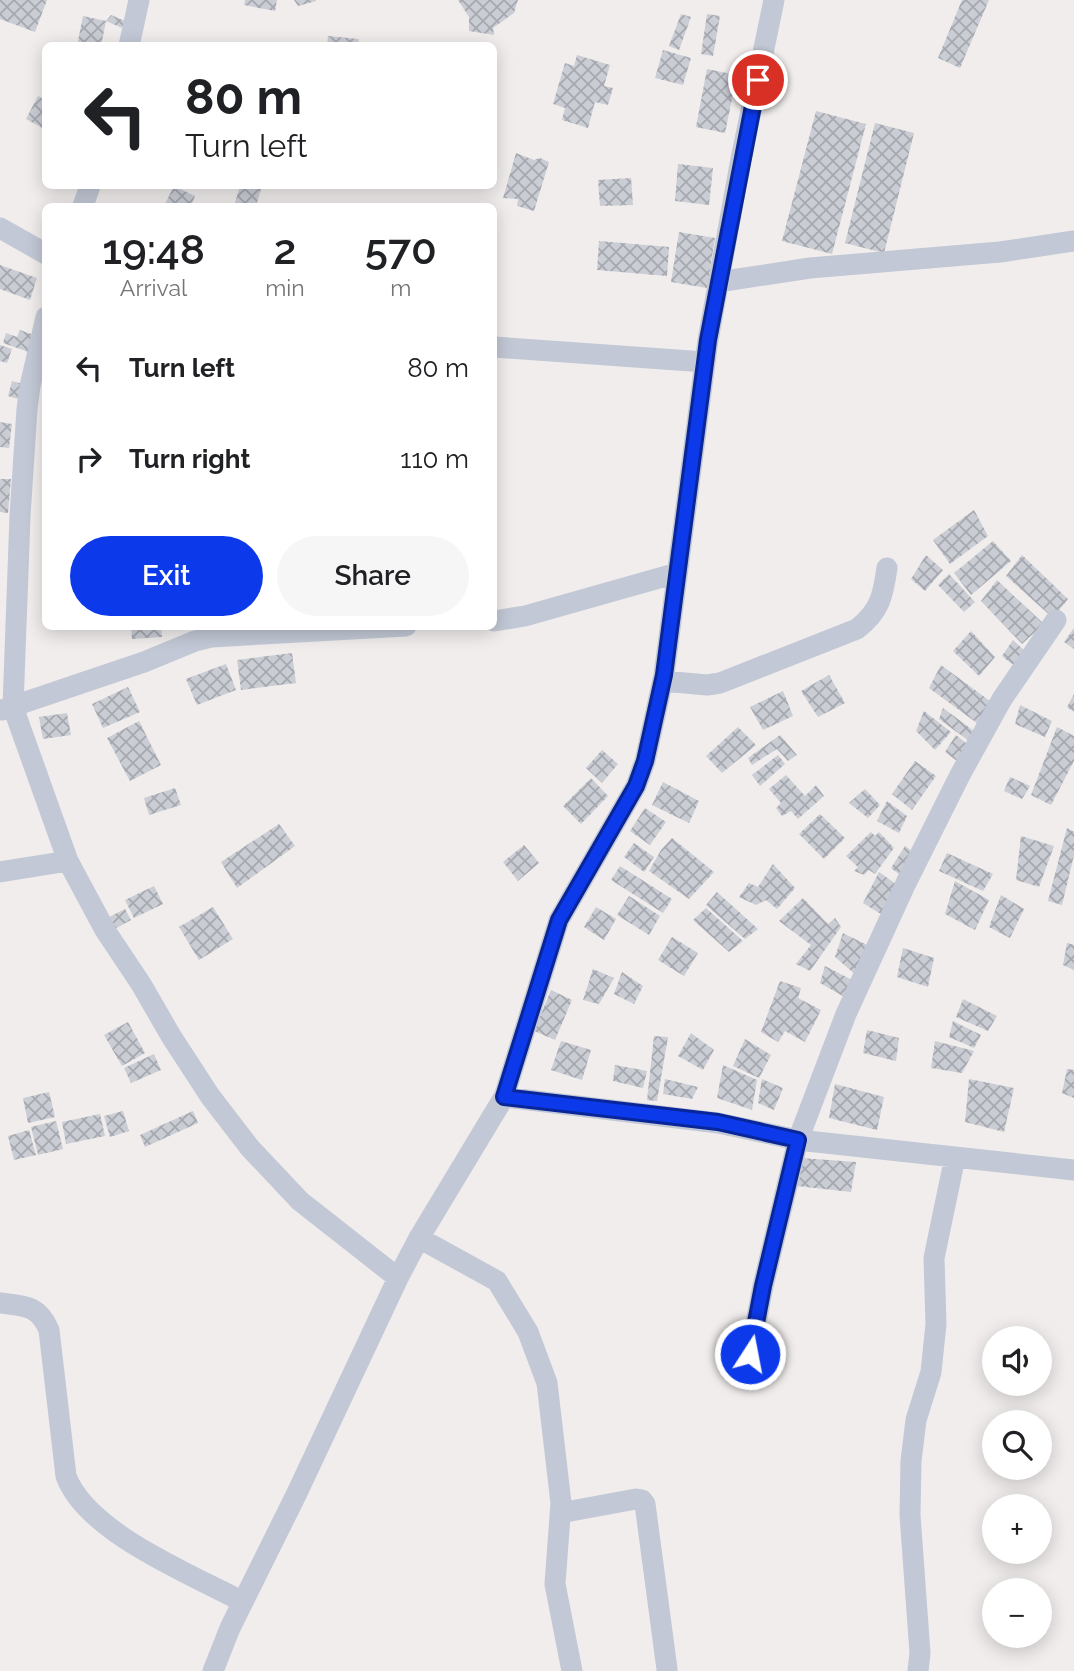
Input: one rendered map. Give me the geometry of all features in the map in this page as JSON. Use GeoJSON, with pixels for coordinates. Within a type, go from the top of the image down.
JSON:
{"type":"FeatureCollection","features":[{"type":"Feature","properties":{"kind":"street"},"geometry":{"type":"LineString","coordinates":[[129,42],[139,0]]}},
{"type":"Feature","properties":{"kind":"street"},"geometry":{"type":"LineString","coordinates":[[213,1671],[243,1602],[398,1278],[504,1097],[559,920],[636,786],[645,761],[663,681],[718,282],[774,0]]}},
{"type":"Feature","properties":{"kind":"street"},"geometry":{"type":"LineString","coordinates":[[0,228],[42,252]]}},
{"type":"Feature","properties":{"kind":"street"},"geometry":{"type":"LineString","coordinates":[[718,282],[810,268],[1000,251],[1074,241]]}},
{"type":"Feature","properties":{"kind":"street"},"geometry":{"type":"LineString","coordinates":[[1051,244],[1074,247]]}},
{"type":"Feature","properties":{"kind":"street"},"geometry":{"type":"LineString","coordinates":[[42,333],[27,409],[6,708],[68,861],[105,930],[210,1096],[250,1149],[300,1201],[398,1278]]}},
{"type":"Feature","properties":{"kind":"street"},"geometry":{"type":"LineString","coordinates":[[497,347],[705,362]]}},
{"type":"Feature","properties":{"kind":"street"},"geometry":{"type":"LineString","coordinates":[[663,681],[707,685],[720,683],[857,629],[872,617],[883,591],[887,568]]}},
{"type":"Feature","properties":{"kind":"street"},"geometry":{"type":"LineString","coordinates":[[497,621],[526,616],[677,573]]}},
{"type":"Feature","properties":{"kind":"street"},"geometry":{"type":"LineString","coordinates":[[746,1377],[763,1286],[798,1140],[846,1014],[960,775],[1002,699],[1056,620]]}},
{"type":"Feature","properties":{"kind":"street"},"geometry":{"type":"LineString","coordinates":[[6,708],[144,662],[195,641],[341,630]]}},
{"type":"Feature","properties":{"kind":"street"},"geometry":{"type":"LineString","coordinates":[[0,872],[68,861]]}},
{"type":"Feature","properties":{"kind":"street"},"geometry":{"type":"LineString","coordinates":[[504,1097],[718,1122],[798,1140],[1074,1170]]}},
{"type":"Feature","properties":{"kind":"street"},"geometry":{"type":"LineString","coordinates":[[918,1671],[920,1653],[910,1515],[912,1450],[916,1420],[931,1371],[936,1324],[934,1258],[956,1157]]}},
{"type":"Feature","properties":{"kind":"street"},"geometry":{"type":"LineString","coordinates":[[419,1238],[497,1281],[528,1332],[547,1383],[561,1503],[555,1584],[572,1671]]}},
{"type":"Feature","properties":{"kind":"street"},"geometry":{"type":"LineString","coordinates":[[0,1303],[32,1308],[41,1314],[49,1330],[66,1476],[75,1495],[116,1534],[243,1602]]}},
{"type":"Feature","properties":{"kind":"street"},"geometry":{"type":"LineString","coordinates":[[560,1513],[636,1499],[646,1504],[667,1669]]}},
{"type":"Feature","properties":{"kind":"building"},"geometry":{"type":"Polygon","coordinates":[[[0,0],[47,0],[35,32],[0,19],[0,0]]]}},
{"type":"Feature","properties":{"kind":"building"},"geometry":{"type":"Polygon","coordinates":[[[245,0],[277,0],[275,11],[244,5],[245,0]]]}},
{"type":"Feature","properties":{"kind":"building"},"geometry":{"type":"Polygon","coordinates":[[[294,0],[316,0],[316,1],[298,6],[294,0]]]}},
{"type":"Feature","properties":{"kind":"building"},"geometry":{"type":"Polygon","coordinates":[[[458,0],[518,0],[514,13],[493,28],[494,35],[469,31],[469,17],[458,0]]]}},
{"type":"Feature","properties":{"kind":"building"},"geometry":{"type":"Polygon","coordinates":[[[962,0],[989,0],[960,68],[938,58],[962,0]]]}},
{"type":"Feature","properties":{"kind":"building"},"geometry":{"type":"Polygon","coordinates":[[[681,14],[691,17],[679,50],[669,46],[681,14]]]}},
{"type":"Feature","properties":{"kind":"building"},"geometry":{"type":"Polygon","coordinates":[[[707,14],[720,16],[713,56],[701,54],[707,14]]]}},
{"type":"Feature","properties":{"kind":"building"},"geometry":{"type":"Polygon","coordinates":[[[111,15],[125,21],[122,28],[106,21],[111,15]]]}},
{"type":"Feature","properties":{"kind":"building"},"geometry":{"type":"Polygon","coordinates":[[[83,16],[106,21],[102,42],[78,42],[83,16]]]}},
{"type":"Feature","properties":{"kind":"building"},"geometry":{"type":"Polygon","coordinates":[[[328,36],[359,39],[359,42],[327,42],[328,36]]]}},
{"type":"Feature","properties":{"kind":"building"},"geometry":{"type":"Polygon","coordinates":[[[663,50],[691,58],[683,85],[655,78],[663,50]]]}},
{"type":"Feature","properties":{"kind":"building"},"geometry":{"type":"Polygon","coordinates":[[[577,55],[610,65],[604,86],[613,88],[608,105],[595,102],[588,128],[562,120],[565,108],[553,104],[565,63],[574,66],[577,55]]]}},
{"type":"Feature","properties":{"kind":"building"},"geometry":{"type":"Polygon","coordinates":[[[707,69],[737,75],[725,133],[696,127],[707,69]]]}},
{"type":"Feature","properties":{"kind":"building"},"geometry":{"type":"Polygon","coordinates":[[[38,96],[42,98],[42,128],[26,119],[38,96]]]}},
{"type":"Feature","properties":{"kind":"building"},"geometry":{"type":"Polygon","coordinates":[[[816,111],[866,124],[832,254],[782,241],[816,111]]]}},
{"type":"Feature","properties":{"kind":"building"},"geometry":{"type":"Polygon","coordinates":[[[875,123],[914,133],[884,253],[845,243],[875,123]]]}},
{"type":"Feature","properties":{"kind":"building"},"geometry":{"type":"Polygon","coordinates":[[[516,153],[549,162],[534,211],[517,206],[518,199],[503,198],[516,153]]]}},
{"type":"Feature","properties":{"kind":"building"},"geometry":{"type":"Polygon","coordinates":[[[678,164],[713,168],[709,205],[675,201],[678,164]]]}},
{"type":"Feature","properties":{"kind":"building"},"geometry":{"type":"Polygon","coordinates":[[[631,178],[633,205],[600,206],[598,180],[631,178]]]}},
{"type":"Feature","properties":{"kind":"building"},"geometry":{"type":"Polygon","coordinates":[[[172,189],[180,189],[195,196],[192,203],[166,203],[172,189]]]}},
{"type":"Feature","properties":{"kind":"building"},"geometry":{"type":"Polygon","coordinates":[[[239,189],[261,189],[257,203],[235,203],[239,189]]]}},
{"type":"Feature","properties":{"kind":"building"},"geometry":{"type":"Polygon","coordinates":[[[679,232],[715,238],[707,288],[671,282],[679,232]]]}},
{"type":"Feature","properties":{"kind":"building"},"geometry":{"type":"Polygon","coordinates":[[[599,241],[669,247],[667,276],[597,270],[599,241]]]}},
{"type":"Feature","properties":{"kind":"building"},"geometry":{"type":"Polygon","coordinates":[[[0,265],[37,278],[30,300],[0,289],[0,265]]]}},
{"type":"Feature","properties":{"kind":"building"},"geometry":{"type":"Polygon","coordinates":[[[20,330],[34,335],[34,354],[3,343],[6,333],[17,337],[20,330]]]}},
{"type":"Feature","properties":{"kind":"building"},"geometry":{"type":"Polygon","coordinates":[[[0,345],[12,349],[7,363],[0,361],[0,345]]]}},
{"type":"Feature","properties":{"kind":"building"},"geometry":{"type":"Polygon","coordinates":[[[12,381],[30,386],[25,401],[8,396],[12,381]]]}},
{"type":"Feature","properties":{"kind":"building"},"geometry":{"type":"Polygon","coordinates":[[[0,422],[12,424],[9,448],[0,447],[0,422]]]}},
{"type":"Feature","properties":{"kind":"building"},"geometry":{"type":"Polygon","coordinates":[[[0,479],[11,479],[8,513],[0,512],[0,479]]]}},
{"type":"Feature","properties":{"kind":"building"},"geometry":{"type":"Polygon","coordinates":[[[974,510],[988,536],[950,564],[933,540],[974,510]]]}},
{"type":"Feature","properties":{"kind":"building"},"geometry":{"type":"Polygon","coordinates":[[[993,541],[1011,561],[971,595],[954,573],[993,541]]]}},
{"type":"Feature","properties":{"kind":"building"},"geometry":{"type":"Polygon","coordinates":[[[926,555],[943,570],[925,591],[911,579],[926,555]]]}},
{"type":"Feature","properties":{"kind":"building"},"geometry":{"type":"Polygon","coordinates":[[[1022,555],[1068,599],[1053,618],[1006,576],[1022,555]]]}},
{"type":"Feature","properties":{"kind":"building"},"geometry":{"type":"Polygon","coordinates":[[[949,574],[975,602],[964,612],[938,585],[949,574]]]}},
{"type":"Feature","properties":{"kind":"building"},"geometry":{"type":"Polygon","coordinates":[[[997,580],[1044,624],[1022,644],[981,601],[997,580]]]}},
{"type":"Feature","properties":{"kind":"building"},"geometry":{"type":"Polygon","coordinates":[[[1074,628],[1074,649],[1064,642],[1074,628]]]}},
{"type":"Feature","properties":{"kind":"building"},"geometry":{"type":"Polygon","coordinates":[[[131,630],[161,630],[162,637],[132,639],[131,630]]]}},
{"type":"Feature","properties":{"kind":"building"},"geometry":{"type":"Polygon","coordinates":[[[971,631],[995,657],[979,676],[953,651],[971,631]]]}},
{"type":"Feature","properties":{"kind":"building"},"geometry":{"type":"Polygon","coordinates":[[[1013,640],[1029,655],[1018,669],[1002,656],[1013,640]]]}},
{"type":"Feature","properties":{"kind":"building"},"geometry":{"type":"Polygon","coordinates":[[[292,653],[296,683],[241,690],[237,660],[292,653]]]}},
{"type":"Feature","properties":{"kind":"building"},"geometry":{"type":"Polygon","coordinates":[[[226,664],[236,690],[197,705],[186,679],[226,664]]]}},
{"type":"Feature","properties":{"kind":"building"},"geometry":{"type":"Polygon","coordinates":[[[941,665],[994,704],[981,726],[929,688],[941,665]]]}},
{"type":"Feature","properties":{"kind":"building"},"geometry":{"type":"Polygon","coordinates":[[[829,675],[845,703],[818,717],[801,691],[829,675]]]}},
{"type":"Feature","properties":{"kind":"building"},"geometry":{"type":"Polygon","coordinates":[[[128,687],[140,712],[103,728],[92,704],[128,687]]]}},
{"type":"Feature","properties":{"kind":"building"},"geometry":{"type":"Polygon","coordinates":[[[783,691],[793,716],[763,730],[750,707],[783,691]]]}},
{"type":"Feature","properties":{"kind":"building"},"geometry":{"type":"Polygon","coordinates":[[[1074,694],[1074,712],[1067,707],[1074,694]]]}},
{"type":"Feature","properties":{"kind":"building"},"geometry":{"type":"Polygon","coordinates":[[[1020,705],[1052,721],[1045,737],[1015,724],[1020,705]]]}},
{"type":"Feature","properties":{"kind":"building"},"geometry":{"type":"Polygon","coordinates":[[[943,708],[978,734],[973,744],[939,719],[943,708]]]}},
{"type":"Feature","properties":{"kind":"building"},"geometry":{"type":"Polygon","coordinates":[[[924,711],[951,732],[935,750],[916,731],[924,711]]]}},
{"type":"Feature","properties":{"kind":"building"},"geometry":{"type":"Polygon","coordinates":[[[67,713],[71,735],[43,739],[39,717],[67,713]]]}},
{"type":"Feature","properties":{"kind":"building"},"geometry":{"type":"Polygon","coordinates":[[[139,721],[161,765],[130,781],[107,738],[139,721]]]}},
{"type":"Feature","properties":{"kind":"building"},"geometry":{"type":"Polygon","coordinates":[[[738,727],[756,745],[722,773],[706,756],[738,727]]]}},
{"type":"Feature","properties":{"kind":"building"},"geometry":{"type":"Polygon","coordinates":[[[1057,727],[1074,736],[1074,761],[1051,805],[1031,795],[1057,727]]]}},
{"type":"Feature","properties":{"kind":"building"},"geometry":{"type":"Polygon","coordinates":[[[780,735],[797,755],[788,761],[777,749],[752,765],[748,758],[780,735]]]}},
{"type":"Feature","properties":{"kind":"building"},"geometry":{"type":"Polygon","coordinates":[[[956,735],[972,748],[961,764],[945,752],[956,735]]]}},
{"type":"Feature","properties":{"kind":"building"},"geometry":{"type":"Polygon","coordinates":[[[602,750],[618,764],[602,783],[586,768],[602,750]]]}},
{"type":"Feature","properties":{"kind":"building"},"geometry":{"type":"Polygon","coordinates":[[[778,755],[785,764],[760,786],[752,775],[778,755]]]}},
{"type":"Feature","properties":{"kind":"building"},"geometry":{"type":"Polygon","coordinates":[[[915,761],[936,776],[912,810],[892,794],[915,761]]]}},
{"type":"Feature","properties":{"kind":"building"},"geometry":{"type":"Polygon","coordinates":[[[786,775],[805,796],[816,785],[824,796],[798,819],[791,811],[782,816],[776,808],[781,803],[769,789],[786,775]]]}},
{"type":"Feature","properties":{"kind":"building"},"geometry":{"type":"Polygon","coordinates":[[[1010,777],[1030,786],[1022,799],[1004,791],[1010,777]]]}},
{"type":"Feature","properties":{"kind":"building"},"geometry":{"type":"Polygon","coordinates":[[[591,778],[608,796],[581,824],[563,806],[591,778]]]}},
{"type":"Feature","properties":{"kind":"building"},"geometry":{"type":"Polygon","coordinates":[[[663,782],[699,801],[689,823],[652,805],[663,782]]]}},
{"type":"Feature","properties":{"kind":"building"},"geometry":{"type":"Polygon","coordinates":[[[175,788],[181,805],[149,815],[144,798],[175,788]]]}},
{"type":"Feature","properties":{"kind":"building"},"geometry":{"type":"Polygon","coordinates":[[[865,789],[880,805],[868,818],[849,803],[865,789]]]}},
{"type":"Feature","properties":{"kind":"building"},"geometry":{"type":"Polygon","coordinates":[[[887,801],[907,816],[899,833],[877,821],[887,801]]]}},
{"type":"Feature","properties":{"kind":"building"},"geometry":{"type":"Polygon","coordinates":[[[645,808],[666,822],[650,845],[630,831],[645,808]]]}},
{"type":"Feature","properties":{"kind":"building"},"geometry":{"type":"Polygon","coordinates":[[[820,814],[845,838],[824,859],[799,834],[820,814]]]}},
{"type":"Feature","properties":{"kind":"building"},"geometry":{"type":"Polygon","coordinates":[[[279,824],[295,846],[237,888],[221,862],[279,824]]]}},
{"type":"Feature","properties":{"kind":"building"},"geometry":{"type":"Polygon","coordinates":[[[1067,828],[1074,832],[1074,855],[1062,905],[1048,901],[1067,828]]]}},
{"type":"Feature","properties":{"kind":"building"},"geometry":{"type":"Polygon","coordinates":[[[871,832],[875,836],[879,832],[894,848],[875,874],[869,870],[864,875],[854,871],[858,867],[846,856],[871,832]]]}},
{"type":"Feature","properties":{"kind":"building"},"geometry":{"type":"Polygon","coordinates":[[[1021,836],[1054,846],[1039,887],[1016,880],[1021,836]]]}},
{"type":"Feature","properties":{"kind":"building"},"geometry":{"type":"Polygon","coordinates":[[[672,838],[714,872],[689,899],[649,871],[661,850],[672,838]]]}},
{"type":"Feature","properties":{"kind":"building"},"geometry":{"type":"Polygon","coordinates":[[[634,843],[654,857],[644,872],[624,857],[634,843]]]}},
{"type":"Feature","properties":{"kind":"building"},"geometry":{"type":"Polygon","coordinates":[[[524,845],[539,863],[518,881],[503,862],[524,845]]]}},
{"type":"Feature","properties":{"kind":"building"},"geometry":{"type":"Polygon","coordinates":[[[905,846],[927,862],[912,884],[891,868],[905,846]]]}},
{"type":"Feature","properties":{"kind":"building"},"geometry":{"type":"Polygon","coordinates":[[[947,853],[993,874],[983,891],[939,871],[947,853]]]}},
{"type":"Feature","properties":{"kind":"building"},"geometry":{"type":"Polygon","coordinates":[[[773,864],[795,888],[777,909],[766,900],[756,905],[739,897],[749,883],[758,887],[773,864]]]}},
{"type":"Feature","properties":{"kind":"building"},"geometry":{"type":"Polygon","coordinates":[[[620,866],[672,899],[663,913],[611,880],[620,866]]]}},
{"type":"Feature","properties":{"kind":"building"},"geometry":{"type":"Polygon","coordinates":[[[879,872],[899,886],[884,916],[863,903],[879,872]]]}},
{"type":"Feature","properties":{"kind":"building"},"geometry":{"type":"Polygon","coordinates":[[[955,881],[989,900],[975,930],[945,914],[955,881]]]}},
{"type":"Feature","properties":{"kind":"building"},"geometry":{"type":"Polygon","coordinates":[[[154,886],[163,904],[134,918],[125,900],[154,886]]]}},
{"type":"Feature","properties":{"kind":"building"},"geometry":{"type":"Polygon","coordinates":[[[717,892],[758,929],[745,939],[706,905],[717,892]]]}},
{"type":"Feature","properties":{"kind":"building"},"geometry":{"type":"Polygon","coordinates":[[[1001,895],[1024,909],[1010,938],[989,927],[1001,895]]]}},
{"type":"Feature","properties":{"kind":"building"},"geometry":{"type":"Polygon","coordinates":[[[629,896],[660,916],[649,935],[617,915],[629,896]]]}},
{"type":"Feature","properties":{"kind":"building"},"geometry":{"type":"Polygon","coordinates":[[[803,898],[828,924],[835,918],[841,927],[810,971],[796,964],[811,945],[779,921],[803,898]]]}},
{"type":"Feature","properties":{"kind":"building"},"geometry":{"type":"Polygon","coordinates":[[[213,907],[233,939],[199,960],[179,927],[213,907]]]}},
{"type":"Feature","properties":{"kind":"building"},"geometry":{"type":"Polygon","coordinates":[[[596,907],[616,919],[604,940],[584,927],[596,907]]]}},
{"type":"Feature","properties":{"kind":"building"},"geometry":{"type":"Polygon","coordinates":[[[706,908],[743,941],[729,952],[693,920],[706,908]]]}},
{"type":"Feature","properties":{"kind":"building"},"geometry":{"type":"Polygon","coordinates":[[[125,909],[131,920],[113,930],[107,918],[125,909]]]}},
{"type":"Feature","properties":{"kind":"building"},"geometry":{"type":"Polygon","coordinates":[[[843,933],[873,948],[857,976],[835,957],[843,933]]]}},
{"type":"Feature","properties":{"kind":"building"},"geometry":{"type":"Polygon","coordinates":[[[672,937],[698,953],[684,976],[658,960],[672,937]]]}},
{"type":"Feature","properties":{"kind":"building"},"geometry":{"type":"Polygon","coordinates":[[[1067,943],[1074,945],[1074,970],[1063,965],[1067,943]]]}},
{"type":"Feature","properties":{"kind":"building"},"geometry":{"type":"Polygon","coordinates":[[[903,948],[934,958],[928,987],[897,977],[903,948]]]}},
{"type":"Feature","properties":{"kind":"building"},"geometry":{"type":"Polygon","coordinates":[[[825,966],[854,981],[848,999],[820,983],[825,966]]]}},
{"type":"Feature","properties":{"kind":"building"},"geometry":{"type":"Polygon","coordinates":[[[593,969],[614,978],[599,1004],[583,1000],[593,969]]]}},
{"type":"Feature","properties":{"kind":"building"},"geometry":{"type":"Polygon","coordinates":[[[622,972],[643,986],[634,1004],[614,994],[622,972]]]}},
{"type":"Feature","properties":{"kind":"building"},"geometry":{"type":"Polygon","coordinates":[[[780,981],[801,988],[798,998],[821,1010],[805,1042],[785,1031],[778,1042],[761,1032],[780,981]]]}},
{"type":"Feature","properties":{"kind":"building"},"geometry":{"type":"Polygon","coordinates":[[[551,990],[572,1000],[555,1040],[534,1031],[551,990]]]}},
{"type":"Feature","properties":{"kind":"building"},"geometry":{"type":"Polygon","coordinates":[[[963,999],[997,1016],[988,1031],[956,1017],[963,999]]]}},
{"type":"Feature","properties":{"kind":"building"},"geometry":{"type":"Polygon","coordinates":[[[953,1021],[981,1035],[974,1048],[949,1037],[953,1021]]]}},
{"type":"Feature","properties":{"kind":"building"},"geometry":{"type":"Polygon","coordinates":[[[128,1022],[145,1053],[122,1066],[104,1035],[128,1022]]]}},
{"type":"Feature","properties":{"kind":"building"},"geometry":{"type":"Polygon","coordinates":[[[867,1030],[899,1038],[896,1061],[863,1053],[867,1030]]]}},
{"type":"Feature","properties":{"kind":"building"},"geometry":{"type":"Polygon","coordinates":[[[691,1033],[714,1050],[703,1070],[678,1056],[691,1033]]]}},
{"type":"Feature","properties":{"kind":"building"},"geometry":{"type":"Polygon","coordinates":[[[654,1036],[668,1037],[657,1101],[647,1100],[654,1036]]]}},
{"type":"Feature","properties":{"kind":"building"},"geometry":{"type":"Polygon","coordinates":[[[745,1039],[771,1055],[759,1078],[733,1066],[745,1039]]]}},
{"type":"Feature","properties":{"kind":"building"},"geometry":{"type":"Polygon","coordinates":[[[561,1041],[591,1050],[582,1080],[551,1070],[561,1041]]]}},
{"type":"Feature","properties":{"kind":"building"},"geometry":{"type":"Polygon","coordinates":[[[935,1041],[974,1051],[962,1073],[931,1068],[935,1041]]]}},
{"type":"Feature","properties":{"kind":"building"},"geometry":{"type":"Polygon","coordinates":[[[154,1054],[161,1070],[131,1083],[124,1068],[154,1054]]]}},
{"type":"Feature","properties":{"kind":"building"},"geometry":{"type":"Polygon","coordinates":[[[615,1065],[647,1071],[643,1088],[613,1081],[615,1065]]]}},
{"type":"Feature","properties":{"kind":"building"},"geometry":{"type":"Polygon","coordinates":[[[723,1065],[757,1080],[752,1110],[717,1098],[723,1065]]]}},
{"type":"Feature","properties":{"kind":"building"},"geometry":{"type":"Polygon","coordinates":[[[1067,1069],[1074,1070],[1074,1098],[1062,1093],[1067,1069]]]}},
{"type":"Feature","properties":{"kind":"building"},"geometry":{"type":"Polygon","coordinates":[[[665,1079],[698,1087],[692,1099],[663,1094],[665,1079]]]}},
{"type":"Feature","properties":{"kind":"building"},"geometry":{"type":"Polygon","coordinates":[[[762,1079],[783,1088],[774,1110],[758,1103],[762,1079]]]}},
{"type":"Feature","properties":{"kind":"building"},"geometry":{"type":"Polygon","coordinates":[[[969,1079],[1014,1088],[1004,1132],[965,1122],[969,1079]]]}},
{"type":"Feature","properties":{"kind":"building"},"geometry":{"type":"Polygon","coordinates":[[[835,1084],[884,1097],[877,1130],[829,1118],[835,1084]]]}},
{"type":"Feature","properties":{"kind":"building"},"geometry":{"type":"Polygon","coordinates":[[[49,1092],[55,1117],[28,1123],[23,1098],[49,1092]]]}},
{"type":"Feature","properties":{"kind":"building"},"geometry":{"type":"Polygon","coordinates":[[[123,1111],[129,1131],[110,1137],[104,1116],[123,1111]]]}},
{"type":"Feature","properties":{"kind":"building"},"geometry":{"type":"Polygon","coordinates":[[[193,1111],[198,1123],[145,1147],[140,1135],[193,1111]]]}},
{"type":"Feature","properties":{"kind":"building"},"geometry":{"type":"Polygon","coordinates":[[[100,1114],[105,1136],[66,1144],[62,1122],[100,1114]]]}},
{"type":"Feature","properties":{"kind":"building"},"geometry":{"type":"Polygon","coordinates":[[[56,1121],[63,1149],[38,1155],[31,1127],[56,1121]]]}},
{"type":"Feature","properties":{"kind":"building"},"geometry":{"type":"Polygon","coordinates":[[[29,1130],[36,1155],[14,1160],[8,1136],[29,1130]]]}},
{"type":"Feature","properties":{"kind":"building"},"geometry":{"type":"Polygon","coordinates":[[[801,1158],[856,1162],[851,1192],[797,1186],[801,1158]]]}},
{"type":"Feature","properties":{"kind":"route"},"geometry":{"type":"LineString","coordinates":[[750,1354],[763,1286],[798,1140],[718,1122],[504,1097],[559,920],[636,786],[645,761],[664,675],[708,340],[758,80]]}}]}
